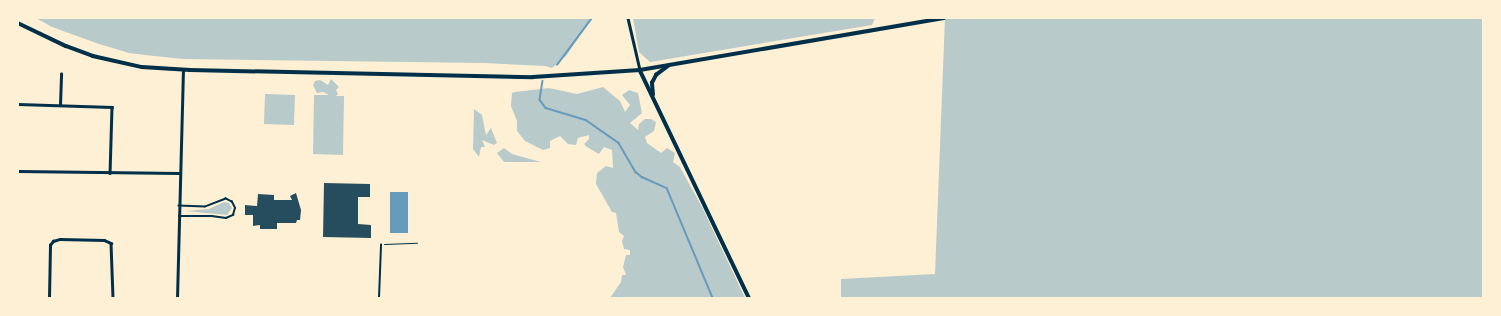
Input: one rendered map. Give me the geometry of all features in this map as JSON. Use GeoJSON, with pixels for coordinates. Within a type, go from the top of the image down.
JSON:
{"type":"FeatureCollection","features":[{"type":"Feature","properties":{"kind":"main road"},"geometry":{"type":"LineString","coordinates":[[18,22],[66,46],[93,56],[142,67],[183,70],[533,77],[640,70],[668,66],[944,18]]}},
{"type":"Feature","properties":{"kind":"main road"},"geometry":{"type":"LineString","coordinates":[[653,98],[652,83],[656,76],[668,66]]}},
{"type":"Feature","properties":{"kind":"main road"},"geometry":{"type":"LineString","coordinates":[[640,70],[750,298]]}},
{"type":"Feature","properties":{"kind":"street"},"geometry":{"type":"LineString","coordinates":[[628,18],[640,70]]}},
{"type":"Feature","properties":{"kind":"street"},"geometry":{"type":"LineString","coordinates":[[178,298],[179,173],[183,70]]}},
{"type":"Feature","properties":{"kind":"street"},"geometry":{"type":"LineString","coordinates":[[60,104],[61,74]]}},
{"type":"Feature","properties":{"kind":"street"},"geometry":{"type":"LineString","coordinates":[[18,104],[112,106],[110,173]]}},
{"type":"Feature","properties":{"kind":"street"},"geometry":{"type":"LineString","coordinates":[[18,171],[179,173]]}},
{"type":"Feature","properties":{"kind":"street"},"geometry":{"type":"LineString","coordinates":[[49,298],[50,245],[53,240],[60,239],[104,240],[111,243],[113,298]]}},
{"type":"Feature","properties":{"kind":"lane"},"geometry":{"type":"LineString","coordinates":[[179,206],[211,206],[226,199],[232,202],[235,208],[232,215],[226,218],[179,216]]}},
{"type":"Feature","properties":{"kind":"lane"},"geometry":{"type":"LineString","coordinates":[[379,298],[381,245]]}},
{"type":"Feature","properties":{"kind":"path"},"geometry":{"type":"LineString","coordinates":[[381,245],[417,243]]}},
{"type":"Feature","properties":{"kind":"shaded area"},"geometry":{"type":"Polygon","coordinates":[[[36,18],[592,18],[566,56],[552,68],[545,66],[485,63],[183,59],[129,53],[52,27],[36,18]]]}},
{"type":"Feature","properties":{"kind":"shaded area"},"geometry":{"type":"Polygon","coordinates":[[[633,18],[875,18],[872,25],[650,62],[639,52],[633,18]]]}},
{"type":"Feature","properties":{"kind":"shaded area"},"geometry":{"type":"Polygon","coordinates":[[[945,18],[1483,18],[1483,298],[841,298],[841,279],[935,274],[945,18]]]}},
{"type":"Feature","properties":{"kind":"shaded area"},"geometry":{"type":"Polygon","coordinates":[[[331,79],[339,87],[336,90],[338,94],[336,96],[344,96],[343,155],[313,154],[314,95],[329,95],[323,92],[317,93],[313,85],[315,81],[320,80],[328,85],[331,79]]]}},
{"type":"Feature","properties":{"kind":"shaded area"},"geometry":{"type":"Polygon","coordinates":[[[603,87],[620,101],[625,112],[630,105],[622,95],[629,90],[638,93],[642,113],[630,123],[638,130],[639,124],[645,119],[651,119],[656,122],[654,131],[645,137],[647,143],[661,153],[667,148],[675,153],[673,162],[680,167],[703,209],[745,298],[610,298],[621,282],[622,275],[626,275],[623,267],[626,255],[630,255],[630,250],[624,249],[622,241],[624,236],[619,232],[616,213],[612,212],[596,184],[597,173],[606,166],[613,168],[612,150],[604,147],[599,154],[587,147],[584,144],[589,139],[589,135],[578,138],[576,145],[568,144],[560,136],[550,141],[550,148],[543,150],[525,141],[517,131],[517,121],[511,106],[512,93],[515,92],[549,88],[577,94],[603,87]]]}},
{"type":"Feature","properties":{"kind":"shaded area"},"geometry":{"type":"Polygon","coordinates":[[[265,94],[295,95],[294,125],[264,124],[265,94]]]}},
{"type":"Feature","properties":{"kind":"shaded area"},"geometry":{"type":"Polygon","coordinates":[[[474,109],[482,115],[486,135],[491,128],[497,143],[494,145],[482,140],[485,147],[481,147],[479,157],[473,149],[474,109]]]}},
{"type":"Feature","properties":{"kind":"shaded area"},"geometry":{"type":"Polygon","coordinates":[[[504,148],[512,154],[541,162],[504,162],[497,153],[504,148]]]}},
{"type":"Feature","properties":{"kind":"shaded area"},"geometry":{"type":"Polygon","coordinates":[[[224,202],[229,203],[232,208],[227,215],[186,211],[209,209],[224,202]]]}},
{"type":"Feature","properties":{"kind":"water"},"geometry":{"type":"Polygon","coordinates":[[[390,192],[408,192],[408,233],[390,233],[390,192]]]}},
{"type":"Feature","properties":{"kind":"building"},"geometry":{"type":"Polygon","coordinates":[[[324,183],[370,184],[370,197],[358,197],[358,224],[371,225],[371,238],[323,237],[324,183]]]}},
{"type":"Feature","properties":{"kind":"building"},"geometry":{"type":"Polygon","coordinates":[[[296,193],[301,210],[300,220],[297,220],[296,223],[277,223],[277,229],[260,229],[260,225],[253,226],[253,215],[245,215],[245,205],[257,206],[258,194],[274,195],[274,200],[292,200],[290,196],[296,193]]]}},
{"type":"Feature","properties":{"kind":"waterway"},"geometry":{"type":"LineString","coordinates":[[557,65],[592,18]]}},
{"type":"Feature","properties":{"kind":"waterway"},"geometry":{"type":"LineString","coordinates":[[543,81],[540,100],[546,108],[586,120],[619,143],[636,172],[642,177],[667,188],[713,298]]}}]}
